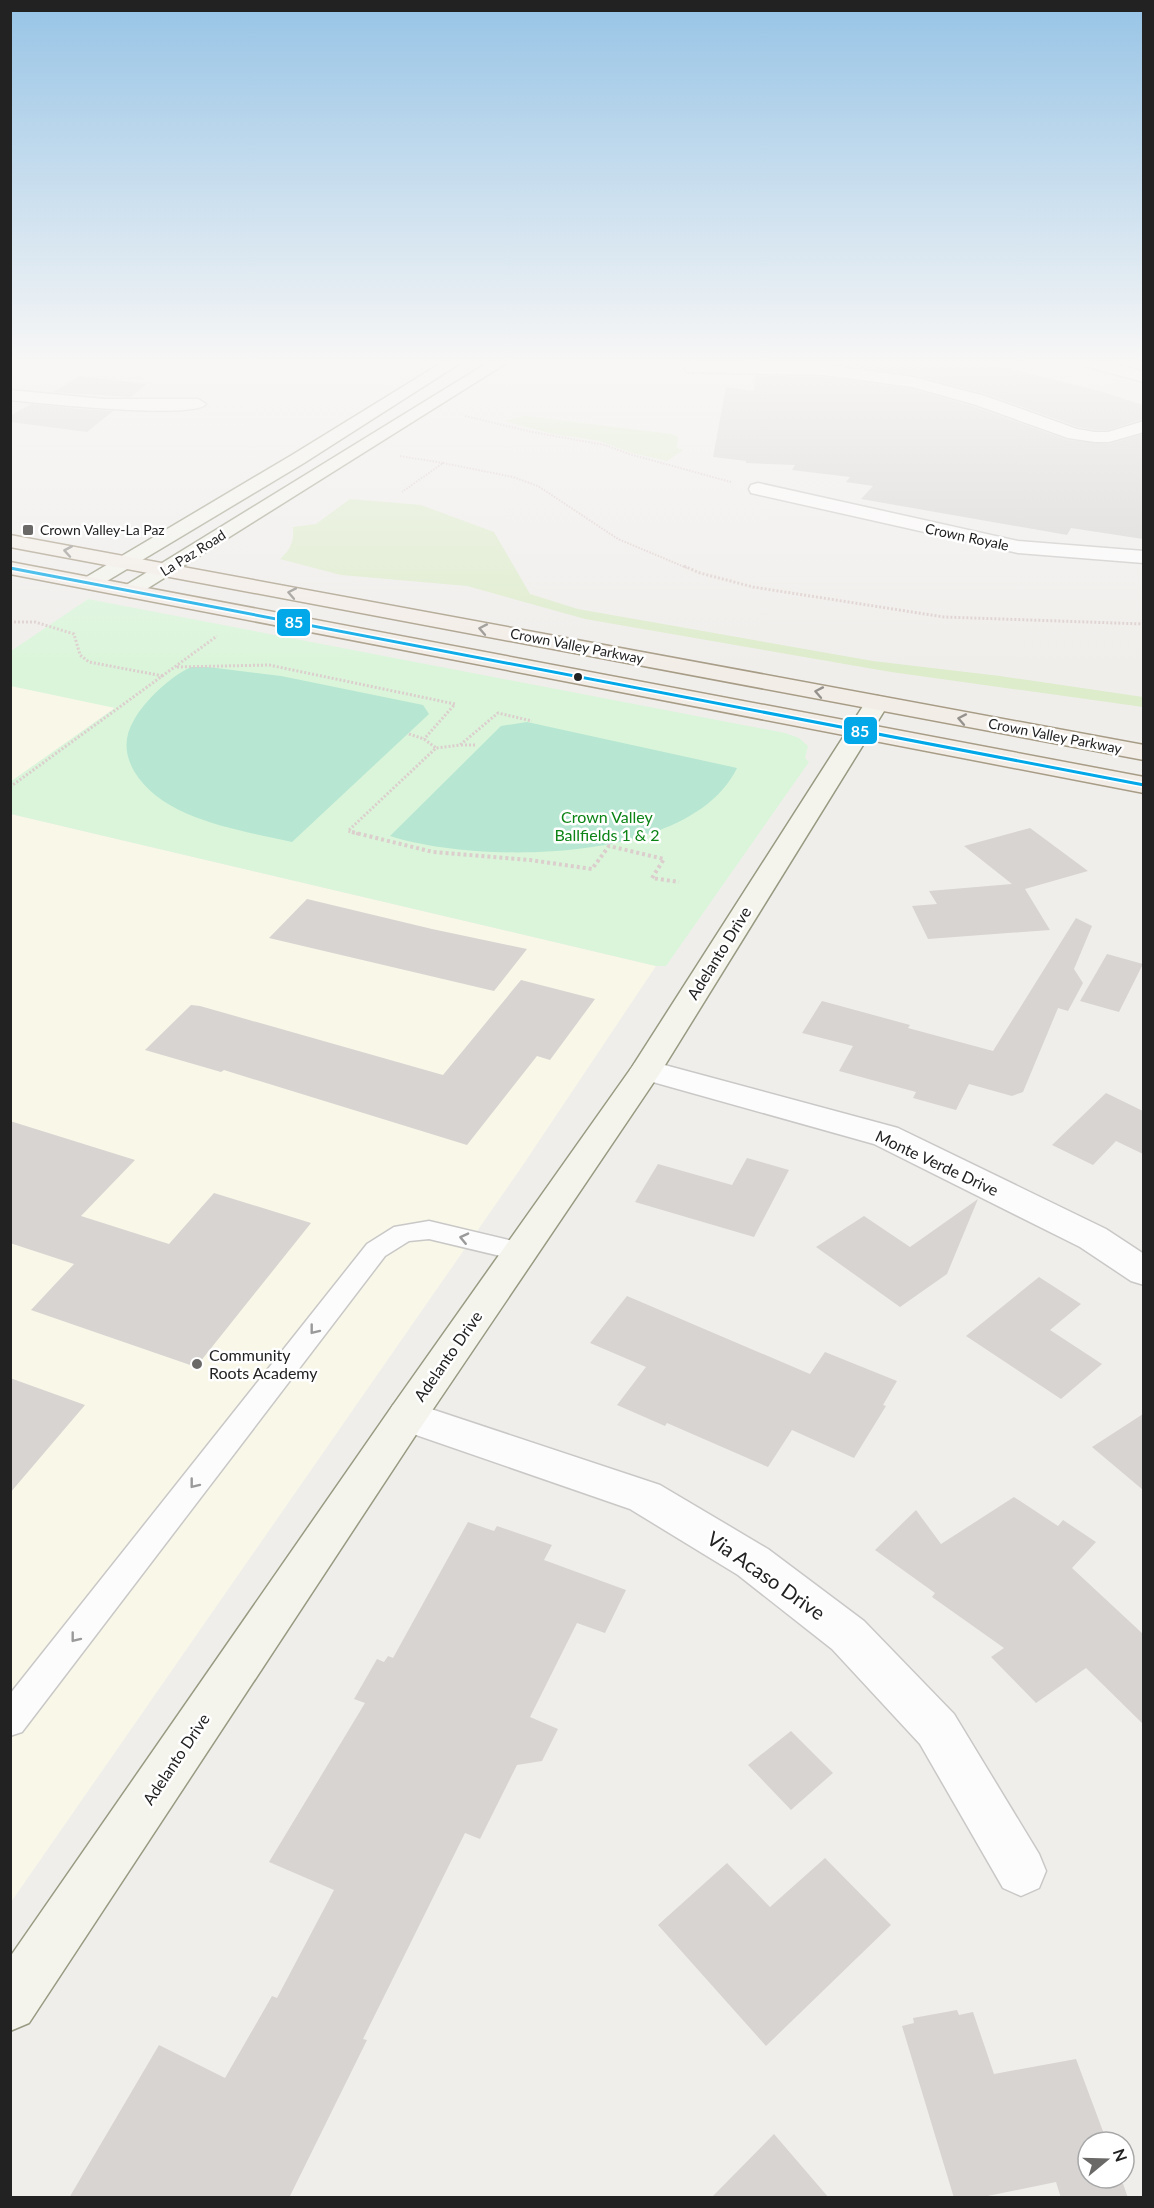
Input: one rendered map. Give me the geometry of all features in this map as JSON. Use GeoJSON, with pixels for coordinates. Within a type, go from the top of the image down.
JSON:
{"type":"FeatureCollection","features":[{"type":"Feature","properties":{"kind":"main road","name":"La Paz Road"},"geometry":{"type":"LineString","coordinates":[[90,583],[284,465]]}},
{"type":"Feature","properties":{"kind":"main road","name":"La Paz Road"},"geometry":{"type":"LineString","coordinates":[[130,591],[334,465]]}},
{"type":"Feature","properties":{"kind":"main road","name":"Crown Valley Parkway"},"geometry":{"type":"LineString","coordinates":[[10,541],[1143,753]]}},
{"type":"Feature","properties":{"kind":"main road","name":"Crown Valley Parkway"},"geometry":{"type":"LineString","coordinates":[[10,568],[1143,785]]}},
{"type":"Feature","properties":{"kind":"main road","name":"Adelanto Drive"},"geometry":{"type":"LineString","coordinates":[[10,2004],[407,1416],[646,1071],[877,702]]}},
{"type":"Feature","properties":{"kind":"street","name":"Crown Royale"},"geometry":{"type":"LineString","coordinates":[[758,489],[1018,547],[1143,557]]}},
{"type":"Feature","properties":{"kind":"street","name":"Monte Verde Drive"},"geometry":{"type":"LineString","coordinates":[[646,1071],[886,1136],[1093,1238],[1143,1272]]}},
{"type":"Feature","properties":{"kind":"street","name":"Via Acaso Drive"},"geometry":{"type":"LineString","coordinates":[[407,1416],[645,1497],[753,1562],[848,1635],[937,1729],[1021,1871]]}},
{"type":"Feature","properties":{"kind":"lane"},"geometry":{"type":"LineString","coordinates":[[10,1721],[376,1250],[403,1233],[429,1230],[521,1252]]}},
{"type":"Feature","properties":{"kind":"path"},"geometry":{"type":"LineString","coordinates":[[402,492],[440,465]]}},
{"type":"Feature","properties":{"kind":"path"},"geometry":{"type":"LineString","coordinates":[[453,465],[513,477],[538,486],[618,539],[700,573],[753,587],[945,617],[1143,624]]}},
{"type":"Feature","properties":{"kind":"path"},"geometry":{"type":"LineString","coordinates":[[670,465],[758,489]]}},
{"type":"Feature","properties":{"kind":"path"},"geometry":{"type":"LineString","coordinates":[[10,622],[22,620],[55,626],[75,634],[80,655],[89,662],[164,676]]}},
{"type":"Feature","properties":{"kind":"path"},"geometry":{"type":"LineString","coordinates":[[10,787],[223,632]]}},
{"type":"Feature","properties":{"kind":"path"},"geometry":{"type":"LineString","coordinates":[[177,667],[269,665],[455,704],[424,739]]}},
{"type":"Feature","properties":{"kind":"path"},"geometry":{"type":"LineString","coordinates":[[460,745],[498,713],[532,721]]}},
{"type":"Feature","properties":{"kind":"path"},"geometry":{"type":"LineString","coordinates":[[409,734],[424,739],[436,748]]}},
{"type":"Feature","properties":{"kind":"path"},"geometry":{"type":"LineString","coordinates":[[475,745],[436,748],[348,831],[434,852],[530,860],[592,869],[609,846],[664,859],[652,878],[679,882]]}},
{"type":"Feature","properties":{"kind":"shaded area"},"geometry":{"type":"Polygon","coordinates":[[[11,686],[116,707],[11,782],[11,686]]]}},
{"type":"Feature","properties":{"kind":"shaded area","name":"Community Roots Academy"},"geometry":{"type":"Polygon","coordinates":[[[11,814],[656,966],[523,1165],[11,1902],[11,814]]]}},
{"type":"Feature","properties":{"kind":"green space"},"geometry":{"type":"Polygon","coordinates":[[[350,499],[421,505],[494,532],[530,594],[578,609],[873,661],[1000,676],[1143,697],[1143,707],[891,672],[585,619],[467,586],[341,575],[280,559],[291,545],[293,527],[316,524],[350,499]]]}},
{"type":"Feature","properties":{"kind":"green space","name":"Crown Valley Ballfields 1 & 2"},"geometry":{"type":"Polygon","coordinates":[[[88,599],[785,733],[799,738],[808,746],[805,758],[809,762],[666,966],[656,966],[11,814],[10,782],[115,708],[11,686],[11,651],[88,599]]]}},
{"type":"Feature","properties":{"kind":"green space"},"geometry":{"type":"Polygon","coordinates":[[[191,667],[281,676],[423,705],[429,714],[292,842],[227,827],[183,812],[147,788],[134,771],[128,758],[126,745],[134,720],[159,689],[191,667]]]}},
{"type":"Feature","properties":{"kind":"green space"},"geometry":{"type":"Polygon","coordinates":[[[527,722],[737,768],[712,800],[675,823],[630,840],[579,849],[526,852],[475,851],[428,845],[390,836],[501,726],[527,722]]]}},
{"type":"Feature","properties":{"kind":"building"},"geometry":{"type":"Polygon","coordinates":[[[795,465],[1143,465],[1143,539],[1071,528],[1067,535],[861,499],[873,486],[846,482],[850,477],[792,470],[795,465]]]}},
{"type":"Feature","properties":{"kind":"building"},"geometry":{"type":"Polygon","coordinates":[[[1030,828],[1088,871],[1025,889],[1050,930],[928,939],[912,906],[937,904],[929,891],[1012,884],[964,846],[1030,828]]]}},
{"type":"Feature","properties":{"kind":"building"},"geometry":{"type":"Polygon","coordinates":[[[307,899],[527,949],[494,991],[269,938],[307,899]]]}},
{"type":"Feature","properties":{"kind":"building"},"geometry":{"type":"Polygon","coordinates":[[[1076,918],[1092,926],[1074,969],[1083,983],[1068,1011],[1058,1008],[1023,1092],[1012,1096],[969,1084],[956,1110],[913,1098],[916,1092],[839,1071],[853,1046],[802,1033],[822,1001],[993,1051],[1076,918]]]}},
{"type":"Feature","properties":{"kind":"building"},"geometry":{"type":"Polygon","coordinates":[[[1107,954],[1143,964],[1119,1012],[1080,1001],[1107,954]]]}},
{"type":"Feature","properties":{"kind":"building"},"geometry":{"type":"Polygon","coordinates":[[[521,980],[595,999],[550,1060],[537,1056],[467,1145],[224,1070],[221,1072],[145,1050],[191,1005],[443,1075],[521,980]]]}},
{"type":"Feature","properties":{"kind":"building"},"geometry":{"type":"Polygon","coordinates":[[[1106,1093],[1143,1111],[1143,1154],[1116,1141],[1093,1165],[1052,1145],[1106,1093]]]}},
{"type":"Feature","properties":{"kind":"building"},"geometry":{"type":"Polygon","coordinates":[[[10,1121],[135,1160],[81,1216],[169,1244],[214,1193],[311,1223],[196,1367],[31,1310],[74,1264],[10,1243],[10,1121]]]}},
{"type":"Feature","properties":{"kind":"building"},"geometry":{"type":"Polygon","coordinates":[[[747,1158],[789,1170],[754,1237],[635,1202],[658,1164],[732,1185],[747,1158]]]}},
{"type":"Feature","properties":{"kind":"building"},"geometry":{"type":"Polygon","coordinates":[[[978,1199],[947,1274],[900,1307],[816,1247],[864,1216],[910,1247],[978,1199]]]}},
{"type":"Feature","properties":{"kind":"building"},"geometry":{"type":"Polygon","coordinates":[[[1039,1277],[1081,1304],[1050,1330],[1102,1364],[1061,1399],[966,1336],[1039,1277]]]}},
{"type":"Feature","properties":{"kind":"building"},"geometry":{"type":"Polygon","coordinates":[[[627,1296],[810,1374],[825,1352],[897,1381],[883,1405],[886,1406],[854,1458],[792,1430],[768,1467],[667,1423],[665,1426],[617,1405],[646,1367],[590,1343],[627,1296]]]}},
{"type":"Feature","properties":{"kind":"building"},"geometry":{"type":"Polygon","coordinates":[[[10,1378],[85,1405],[10,1493],[10,1378]]]}},
{"type":"Feature","properties":{"kind":"building"},"geometry":{"type":"Polygon","coordinates":[[[1143,1414],[1143,1490],[1092,1447],[1143,1414]]]}},
{"type":"Feature","properties":{"kind":"building"},"geometry":{"type":"Polygon","coordinates":[[[1014,1497],[1058,1526],[1063,1520],[1096,1542],[1072,1568],[1143,1634],[1143,1724],[1086,1668],[1036,1703],[991,1657],[1004,1648],[932,1597],[935,1593],[875,1550],[916,1510],[941,1544],[1014,1497]]]}},
{"type":"Feature","properties":{"kind":"building"},"geometry":{"type":"Polygon","coordinates":[[[468,1522],[494,1531],[497,1526],[552,1545],[544,1560],[626,1590],[605,1633],[577,1623],[530,1717],[558,1729],[542,1761],[517,1765],[480,1839],[465,1833],[363,2039],[367,2040],[289,2198],[69,2198],[159,2045],[225,2078],[272,1996],[277,1998],[334,1890],[269,1862],[365,1703],[354,1699],[377,1659],[384,1662],[388,1656],[393,1658],[468,1522]]]}},
{"type":"Feature","properties":{"kind":"building"},"geometry":{"type":"Polygon","coordinates":[[[791,1731],[833,1773],[791,1810],[748,1765],[791,1731]]]}},
{"type":"Feature","properties":{"kind":"building"},"geometry":{"type":"Polygon","coordinates":[[[825,1858],[891,1925],[766,2046],[658,1925],[727,1863],[770,1907],[825,1858]]]}},
{"type":"Feature","properties":{"kind":"building"},"geometry":{"type":"Polygon","coordinates":[[[957,2010],[959,2015],[973,2012],[994,2074],[1076,2059],[1103,2130],[1076,2130],[1076,2190],[1125,2190],[1128,2198],[1061,2198],[1056,2182],[978,2198],[954,2198],[902,2026],[914,2023],[913,2018],[957,2010]]]}},
{"type":"Feature","properties":{"kind":"building"},"geometry":{"type":"Polygon","coordinates":[[[774,2134],[829,2198],[711,2198],[774,2134]]]}},
{"type":"Feature","properties":{"kind":"transit line","name":"85"},"geometry":{"type":"LineString","coordinates":[[10,568],[1144,785]]}},
{"type":"Feature","properties":{"kind":"place","name":"Crown Valley-La Paz"},"geometry":{"type":"Point","coordinates":[28,530]}},
{"type":"Feature","properties":{"kind":"place","name":"Community Roots Academy"},"geometry":{"type":"Point","coordinates":[197,1364]}}]}
